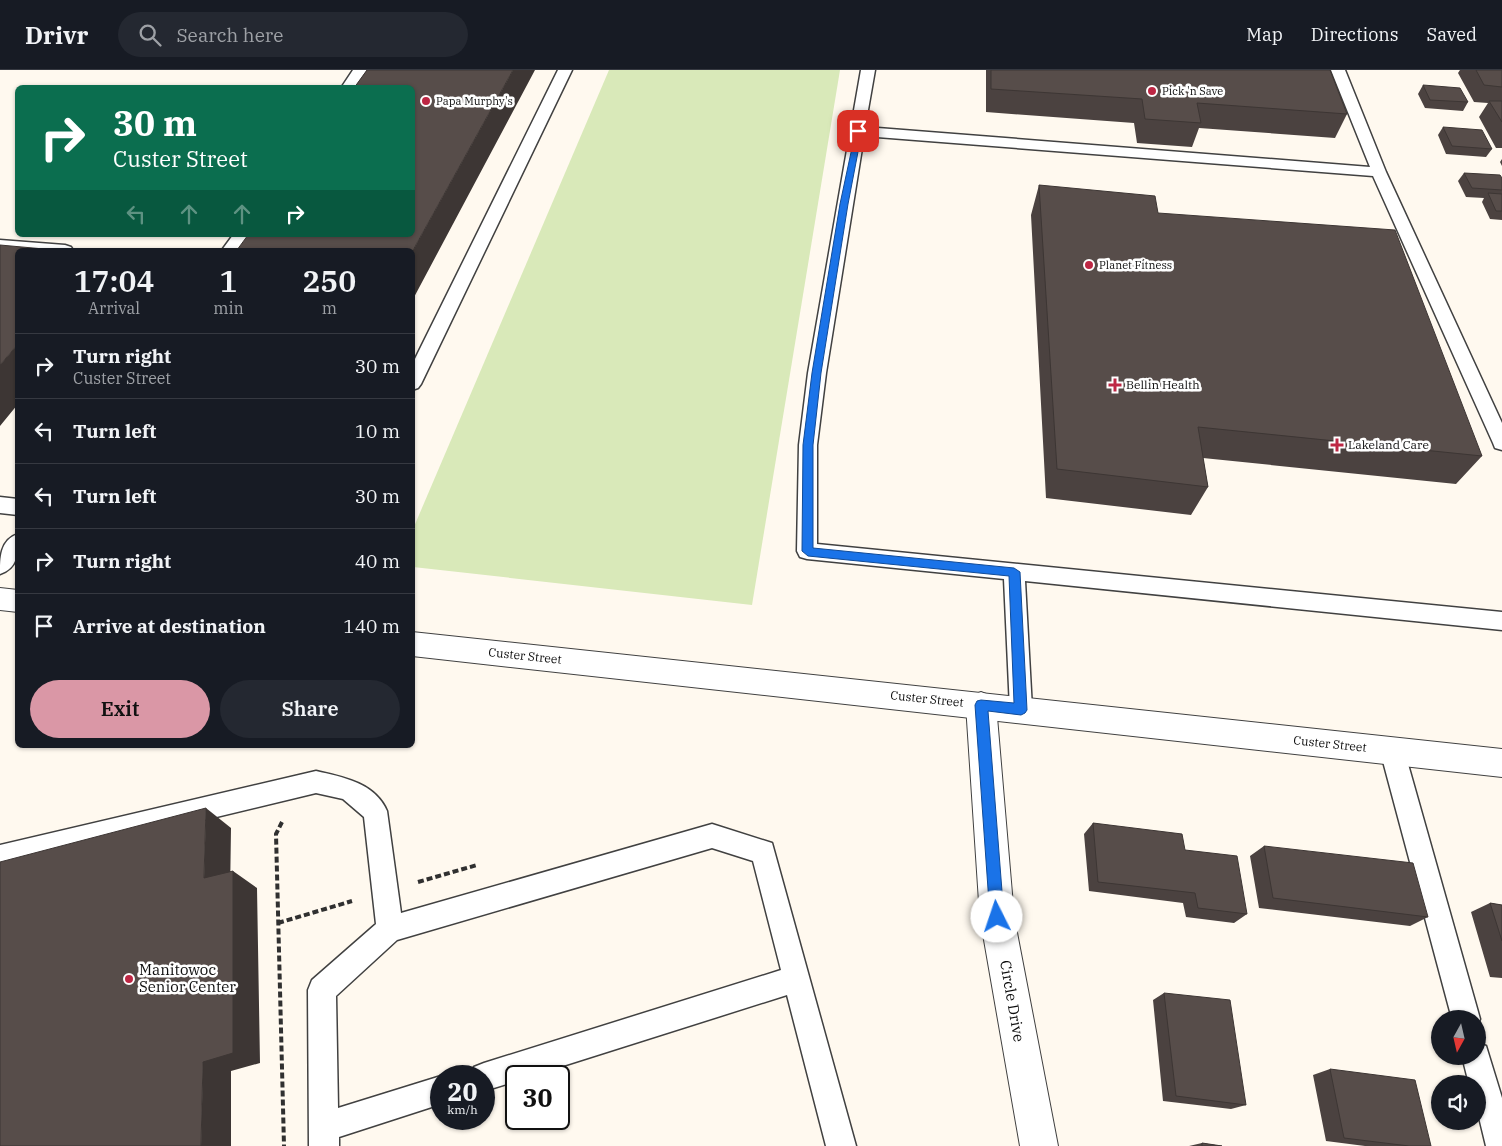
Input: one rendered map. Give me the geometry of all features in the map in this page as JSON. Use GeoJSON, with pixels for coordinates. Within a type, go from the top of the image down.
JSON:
{"type":"FeatureCollection","features":[{"type":"Feature","properties":{"kind":"street"},"geometry":{"type":"LineString","coordinates":[[0,599],[15,601]]}},
{"type":"Feature","properties":{"kind":"street","name":"Custer Street"},"geometry":{"type":"LineString","coordinates":[[415,644],[1502,762]]}},
{"type":"Feature","properties":{"kind":"street","name":"Circle Drive"},"geometry":{"type":"LineString","coordinates":[[981,705],[997,917],[1034,1145]]}},
{"type":"Feature","properties":{"kind":"lane"},"geometry":{"type":"LineString","coordinates":[[349,85],[360,70]]}},
{"type":"Feature","properties":{"kind":"lane"},"geometry":{"type":"LineString","coordinates":[[415,378],[565,70]]}},
{"type":"Feature","properties":{"kind":"lane"},"geometry":{"type":"LineString","coordinates":[[868,70],[844,204],[817,373],[808,445],[808,551],[1502,621]]}},
{"type":"Feature","properties":{"kind":"lane"},"geometry":{"type":"LineString","coordinates":[[1338,70],[1379,172],[1502,443]]}},
{"type":"Feature","properties":{"kind":"lane"},"geometry":{"type":"LineString","coordinates":[[858,131],[1379,172]]}},
{"type":"Feature","properties":{"kind":"lane"},"geometry":{"type":"LineString","coordinates":[[231,248],[240,237]]}},
{"type":"Feature","properties":{"kind":"lane"},"geometry":{"type":"LineString","coordinates":[[0,245],[39,248]]}},
{"type":"Feature","properties":{"kind":"lane"},"geometry":{"type":"LineString","coordinates":[[0,505],[15,507]]}},
{"type":"Feature","properties":{"kind":"lane"},"geometry":{"type":"LineString","coordinates":[[0,566],[15,546]]}},
{"type":"Feature","properties":{"kind":"lane"},"geometry":{"type":"LineString","coordinates":[[1014,572],[1021,710]]}},
{"type":"Feature","properties":{"kind":"lane"},"geometry":{"type":"LineString","coordinates":[[1392,750],[1464,1010]]}},
{"type":"Feature","properties":{"kind":"lane"},"geometry":{"type":"LineString","coordinates":[[0,857],[316,782],[349,789],[375,811],[390,929]]}},
{"type":"Feature","properties":{"kind":"lane"},"geometry":{"type":"LineString","coordinates":[[430,1094],[324,1137],[322,990],[390,929],[712,836],[762,852],[841,1146]]}},
{"type":"Feature","properties":{"kind":"lane"},"geometry":{"type":"LineString","coordinates":[[495,1074],[797,978]]}},
{"type":"Feature","properties":{"kind":"lane"},"geometry":{"type":"LineString","coordinates":[[1478,1065],[1501,1146]]}},
{"type":"Feature","properties":{"kind":"path"},"geometry":{"type":"LineString","coordinates":[[284,1146],[276,834],[296,786]]}},
{"type":"Feature","properties":{"kind":"green space"},"geometry":{"type":"Polygon","coordinates":[[[609,70],[840,70],[752,605],[415,567],[415,524],[609,70]]]}},
{"type":"Feature","properties":{"kind":"building"},"geometry":{"type":"Polygon","coordinates":[[[367,70],[513,70],[414,248],[238,248],[247,237],[415,237],[415,85],[356,85],[367,70]]]}},
{"type":"Feature","properties":{"kind":"building"},"geometry":{"type":"Polygon","coordinates":[[[991,70],[1330,70],[1347,114],[1197,103],[1201,123],[1145,119],[1142,99],[991,89],[991,70]]]}},
{"type":"Feature","properties":{"kind":"building"},"geometry":{"type":"Polygon","coordinates":[[[1476,70],[1502,70],[1502,87],[1484,85],[1476,70]]]}},
{"type":"Feature","properties":{"kind":"building"},"geometry":{"type":"Polygon","coordinates":[[[1423,85],[1460,88],[1468,102],[1430,100],[1423,85]]]}},
{"type":"Feature","properties":{"kind":"building"},"geometry":{"type":"Polygon","coordinates":[[[1489,101],[1502,101],[1502,122],[1489,101]]]}},
{"type":"Feature","properties":{"kind":"building"},"geometry":{"type":"Polygon","coordinates":[[[1443,127],[1482,130],[1492,149],[1452,146],[1443,127]]]}},
{"type":"Feature","properties":{"kind":"building"},"geometry":{"type":"Polygon","coordinates":[[[1464,173],[1500,175],[1502,178],[1502,190],[1472,188],[1464,173]]]}},
{"type":"Feature","properties":{"kind":"building"},"geometry":{"type":"Polygon","coordinates":[[[1039,185],[1155,196],[1158,213],[1395,230],[1482,456],[1198,427],[1208,487],[1057,469],[1039,185]]]}},
{"type":"Feature","properties":{"kind":"building"},"geometry":{"type":"Polygon","coordinates":[[[1488,193],[1502,194],[1502,211],[1496,211],[1488,193]]]}},
{"type":"Feature","properties":{"kind":"building"},"geometry":{"type":"Polygon","coordinates":[[[0,245],[33,248],[15,248],[15,348],[0,365],[0,245]]]}},
{"type":"Feature","properties":{"kind":"building","name":"Manitowoc Senior Center"},"geometry":{"type":"Polygon","coordinates":[[[206,808],[204,878],[233,871],[233,1053],[203,1062],[201,1146],[0,1146],[0,862],[206,808]]]}},
{"type":"Feature","properties":{"kind":"building"},"geometry":{"type":"Polygon","coordinates":[[[1093,823],[1182,834],[1185,850],[1237,856],[1247,914],[1198,908],[1195,893],[1098,882],[1093,823]]]}},
{"type":"Feature","properties":{"kind":"building"},"geometry":{"type":"Polygon","coordinates":[[[1264,846],[1413,863],[1428,917],[1273,898],[1264,846]]]}},
{"type":"Feature","properties":{"kind":"building"},"geometry":{"type":"Polygon","coordinates":[[[1490,903],[1502,905],[1502,941],[1490,903]]]}},
{"type":"Feature","properties":{"kind":"building"},"geometry":{"type":"Polygon","coordinates":[[[1164,993],[1230,1000],[1246,1105],[1176,1096],[1164,993]]]}},
{"type":"Feature","properties":{"kind":"building"},"geometry":{"type":"Polygon","coordinates":[[[1330,1069],[1415,1080],[1431,1146],[1409,1146],[1344,1138],[1330,1069]]]}},
{"type":"Feature","properties":{"kind":"building"},"geometry":{"type":"Polygon","coordinates":[[[1202,1143],[1222,1146],[1202,1146],[1202,1143]]]}},
{"type":"Feature","properties":{"kind":"place","name":"Pick 'n Save"},"geometry":{"type":"Point","coordinates":[1152,91]}},
{"type":"Feature","properties":{"kind":"place","name":"Papa Murphy's"},"geometry":{"type":"Point","coordinates":[426,101]}},
{"type":"Feature","properties":{"kind":"place","name":"Planet Fitness"},"geometry":{"type":"Point","coordinates":[1089,265]}},
{"type":"Feature","properties":{"kind":"place","name":"Bellin Health"},"geometry":{"type":"Point","coordinates":[1115,385]}},
{"type":"Feature","properties":{"kind":"place","name":"Lakeland Care"},"geometry":{"type":"Point","coordinates":[1337,445]}},
{"type":"Feature","properties":{"kind":"place","name":"Manitowoc Senior Center"},"geometry":{"type":"Point","coordinates":[129,979]}},
{"type":"Feature","properties":{"kind":"route"},"geometry":{"type":"LineString","coordinates":[[858,131],[844,204],[817,373],[808,445],[808,551],[1014,572],[1021,710],[981,705],[997,917]]}}]}
